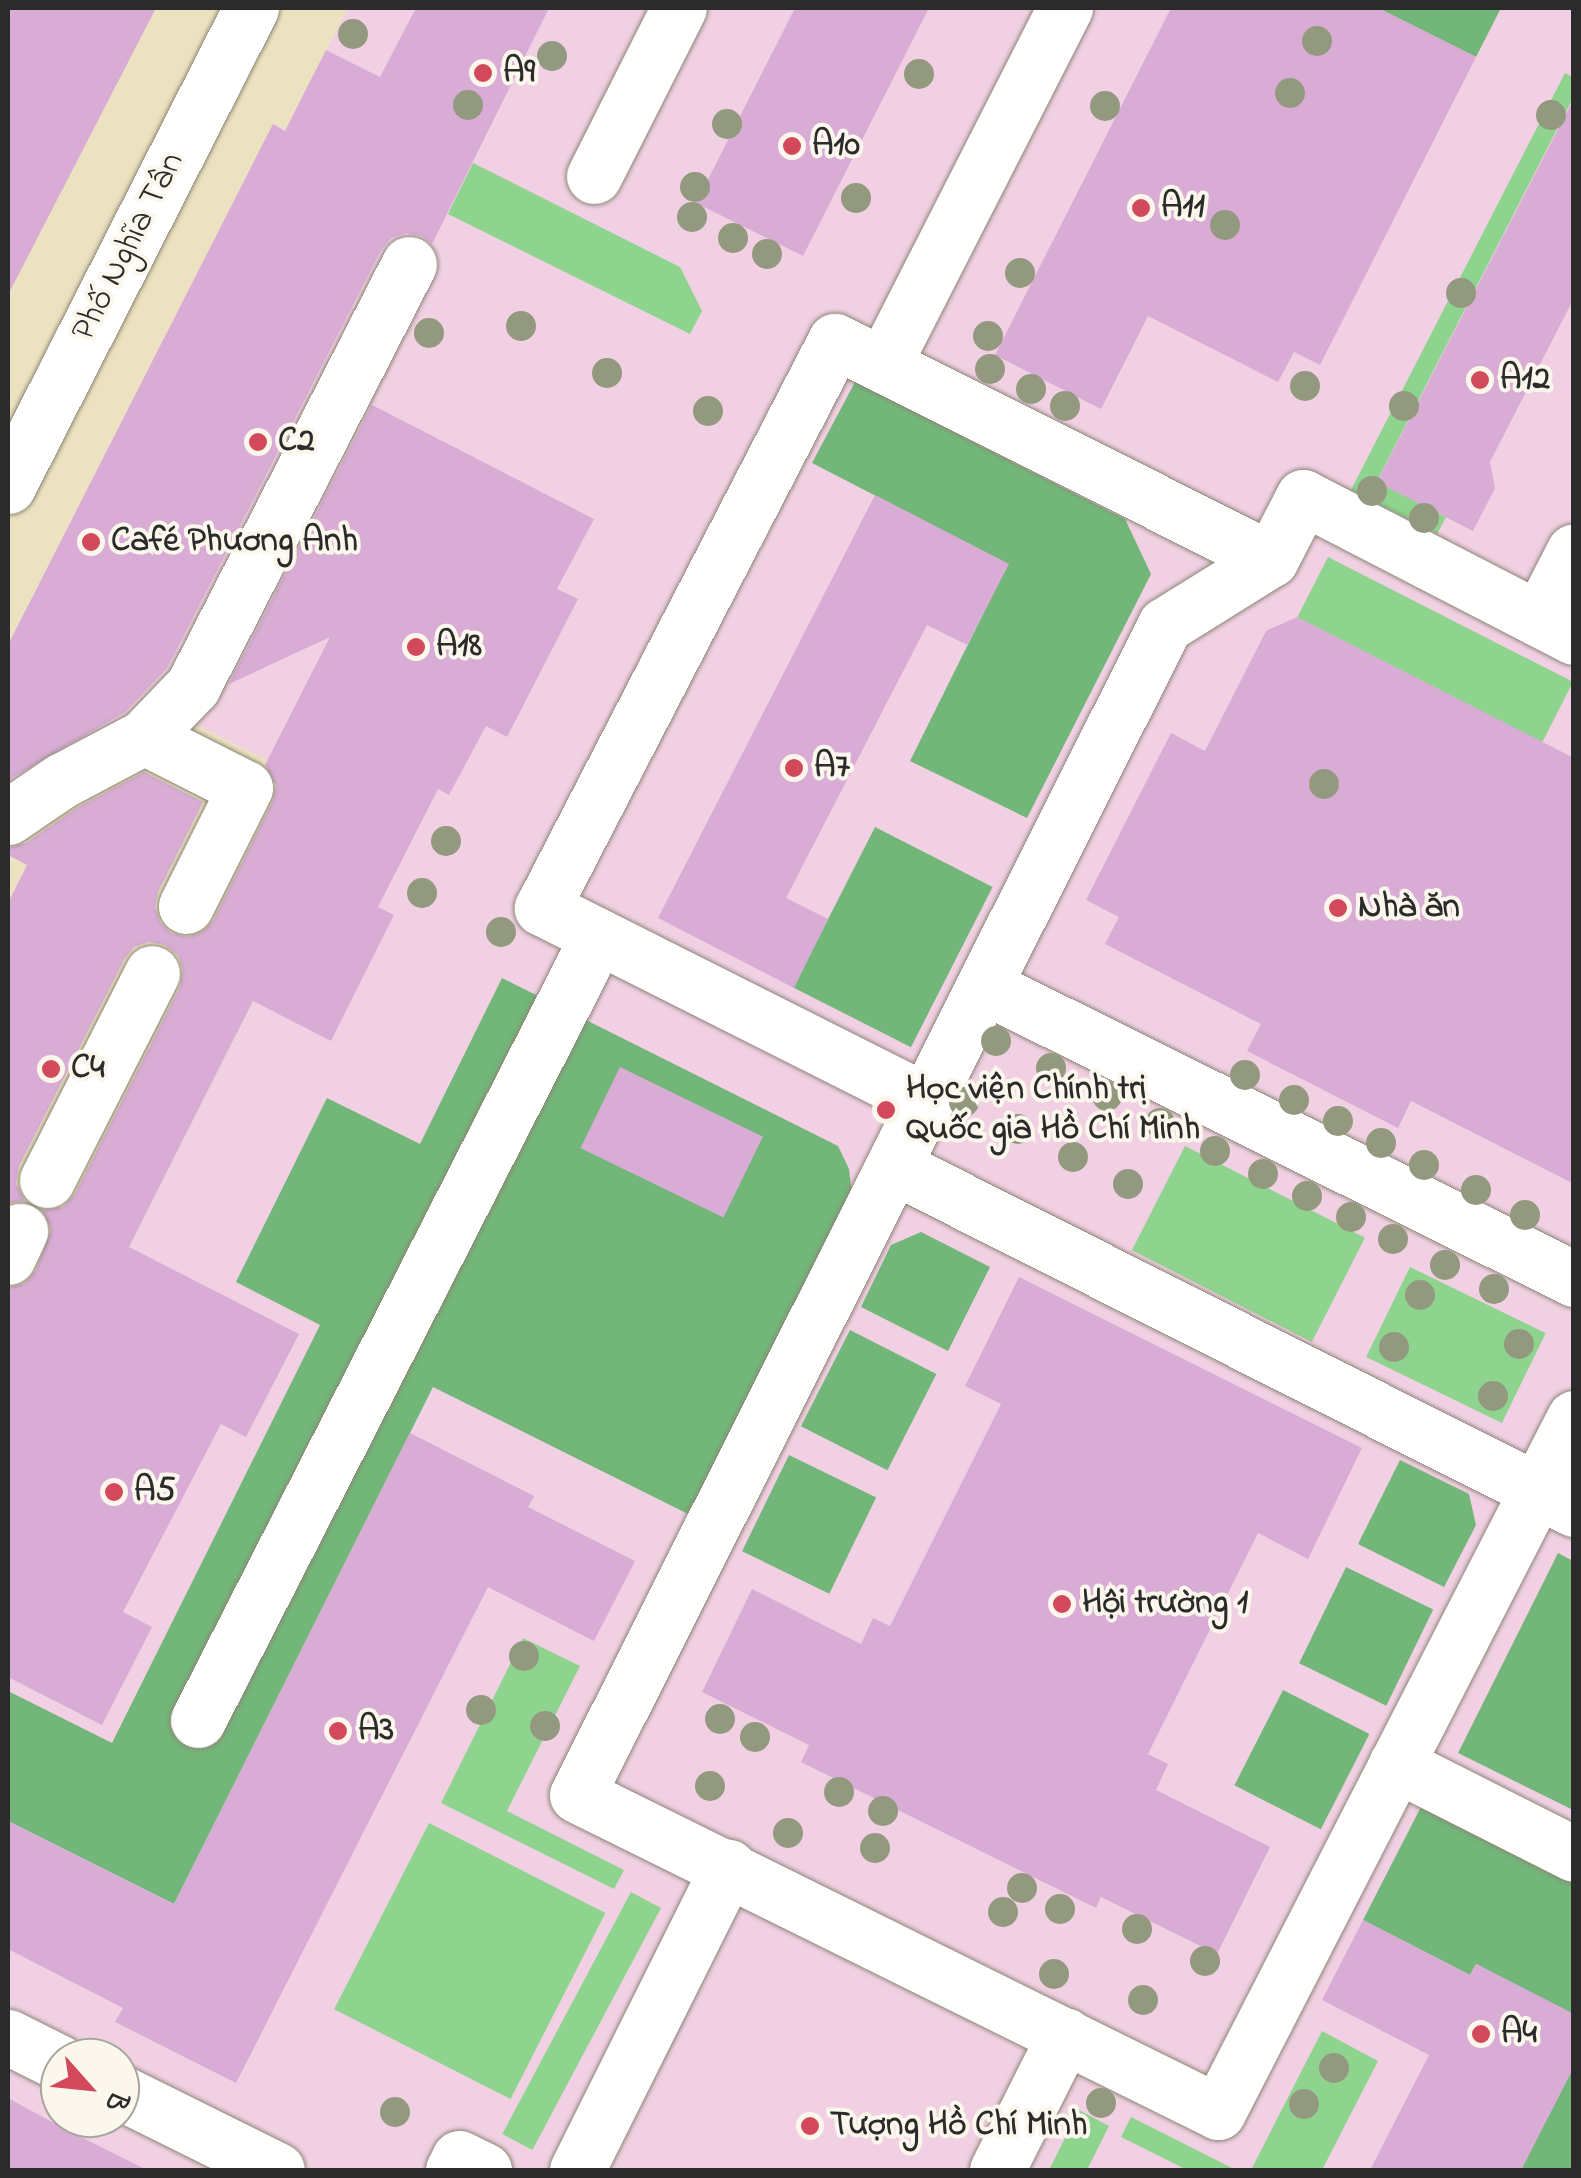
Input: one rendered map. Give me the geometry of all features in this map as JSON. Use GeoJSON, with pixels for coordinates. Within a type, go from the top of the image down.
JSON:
{"type":"FeatureCollection","features":[{"type":"Feature","properties":{"kind":"street","name":"Phố Nghĩa Tân"},"geometry":{"type":"LineString","coordinates":[[8,486],[251,8]]}},
{"type":"Feature","properties":{"kind":"street"},"geometry":{"type":"LineString","coordinates":[[594,176],[679,8]]}},
{"type":"Feature","properties":{"kind":"street"},"geometry":{"type":"LineString","coordinates":[[884,365],[1066,8]]}},
{"type":"Feature","properties":{"kind":"street"},"geometry":{"type":"LineString","coordinates":[[8,818],[61,781],[144,737],[193,686],[409,264]]}},
{"type":"Feature","properties":{"kind":"street"},"geometry":{"type":"LineString","coordinates":[[926,1101],[542,908],[834,341],[1271,559]]}},
{"type":"Feature","properties":{"kind":"street"},"geometry":{"type":"LineString","coordinates":[[1574,551],[1556,628],[1304,497],[1271,559],[1165,625],[577,1796],[728,1867],[1218,2112],[1396,1764],[1555,1500],[1574,1418]]}},
{"type":"Feature","properties":{"kind":"street"},"geometry":{"type":"LineString","coordinates":[[144,737],[245,788],[186,906]]}},
{"type":"Feature","properties":{"kind":"street"},"geometry":{"type":"LineString","coordinates":[[198,1720],[598,936]]}},
{"type":"Feature","properties":{"kind":"street"},"geometry":{"type":"LineString","coordinates":[[47,1180],[152,973]]}},
{"type":"Feature","properties":{"kind":"street"},"geometry":{"type":"LineString","coordinates":[[984,986],[1574,1279]]}},
{"type":"Feature","properties":{"kind":"street"},"geometry":{"type":"LineString","coordinates":[[893,1166],[1555,1500]]}},
{"type":"Feature","properties":{"kind":"street"},"geometry":{"type":"LineString","coordinates":[[1396,1764],[1574,1854]]}},
{"type":"Feature","properties":{"kind":"street"},"geometry":{"type":"LineString","coordinates":[[577,2170],[728,1867]]}},
{"type":"Feature","properties":{"kind":"street"},"geometry":{"type":"LineString","coordinates":[[997,2170],[1064,2035]]}},
{"type":"Feature","properties":{"kind":"street"},"geometry":{"type":"LineString","coordinates":[[8,2038],[40,2053]]}},
{"type":"Feature","properties":{"kind":"street"},"geometry":{"type":"LineString","coordinates":[[140,2102],[277,2170]]}},
{"type":"Feature","properties":{"kind":"street"},"geometry":{"type":"LineString","coordinates":[[453,2170],[460,2158],[484,2170]]}},
{"type":"Feature","properties":{"kind":"shaded area","name":"Học viện Chính trị Quốc gia Hồ Chí Minh"},"geometry":{"type":"Polygon","coordinates":[[[348,8],[1573,8],[1573,2170],[8,2170],[8,1450],[22,1458],[275,959],[414,834],[165,709],[8,792],[8,645],[273,124],[285,130],[348,8]]]}},
{"type":"Feature","properties":{"kind":"green space"},"geometry":{"type":"Polygon","coordinates":[[[1378,8],[1501,8],[1476,57],[1378,8]]]}},
{"type":"Feature","properties":{"kind":"green space"},"geometry":{"type":"Polygon","coordinates":[[[1565,73],[1573,77],[1573,98],[1377,481],[1446,517],[1437,534],[1351,490],[1565,73]]]}},
{"type":"Feature","properties":{"kind":"green space"},"geometry":{"type":"Polygon","coordinates":[[[473,163],[680,267],[702,311],[690,334],[448,214],[473,163]]]}},
{"type":"Feature","properties":{"kind":"green space"},"geometry":{"type":"Polygon","coordinates":[[[855,382],[1125,519],[1151,574],[1027,818],[910,761],[1008,564],[812,463],[855,382]]]}},
{"type":"Feature","properties":{"kind":"green space"},"geometry":{"type":"Polygon","coordinates":[[[1328,557],[1573,682],[1542,742],[1297,618],[1328,557]]]}},
{"type":"Feature","properties":{"kind":"green space"},"geometry":{"type":"Polygon","coordinates":[[[875,827],[993,887],[911,1047],[793,987],[875,827]]]}},
{"type":"Feature","properties":{"kind":"green space"},"geometry":{"type":"Polygon","coordinates":[[[502,978],[838,1146],[849,1169],[852,1194],[692,1516],[433,1387],[174,1904],[8,1821],[8,1691],[112,1743],[320,1325],[236,1282],[327,1098],[420,1144],[502,978]],[[762,1136],[581,1148],[723,1216],[762,1136]]]}},
{"type":"Feature","properties":{"kind":"green space"},"geometry":{"type":"Polygon","coordinates":[[[1185,1146],[1365,1238],[1312,1342],[1132,1250],[1185,1146]]]}},
{"type":"Feature","properties":{"kind":"green space"},"geometry":{"type":"Polygon","coordinates":[[[921,1232],[990,1267],[948,1351],[861,1307],[891,1245],[921,1232]]]}},
{"type":"Feature","properties":{"kind":"green space"},"geometry":{"type":"Polygon","coordinates":[[[1410,1267],[1546,1333],[1502,1423],[1366,1357],[1410,1267]]]}},
{"type":"Feature","properties":{"kind":"green space"},"geometry":{"type":"Polygon","coordinates":[[[850,1330],[936,1374],[887,1470],[801,1426],[850,1330]]]}},
{"type":"Feature","properties":{"kind":"green space"},"geometry":{"type":"Polygon","coordinates":[[[789,1455],[876,1498],[829,1594],[742,1551],[789,1455]]]}},
{"type":"Feature","properties":{"kind":"green space"},"geometry":{"type":"Polygon","coordinates":[[[1400,1460],[1469,1494],[1476,1525],[1444,1587],[1358,1544],[1400,1460]]]}},
{"type":"Feature","properties":{"kind":"green space"},"geometry":{"type":"Polygon","coordinates":[[[1558,1553],[1573,1561],[1573,1810],[1458,1753],[1558,1553]]]}},
{"type":"Feature","properties":{"kind":"green space"},"geometry":{"type":"Polygon","coordinates":[[[1346,1567],[1433,1610],[1386,1706],[1299,1663],[1346,1567]]]}},
{"type":"Feature","properties":{"kind":"green space"},"geometry":{"type":"Polygon","coordinates":[[[523,1638],[580,1666],[507,1811],[624,1870],[614,1889],[441,1803],[523,1638]]]}},
{"type":"Feature","properties":{"kind":"green space"},"geometry":{"type":"Polygon","coordinates":[[[1283,1690],[1369,1734],[1321,1829],[1234,1785],[1283,1690]]]}},
{"type":"Feature","properties":{"kind":"green space"},"geometry":{"type":"Polygon","coordinates":[[[1425,1799],[1573,1872],[1573,2014],[1476,1964],[1470,1975],[1363,1920],[1425,1799]]]}},
{"type":"Feature","properties":{"kind":"green space"},"geometry":{"type":"Polygon","coordinates":[[[429,1823],[605,1913],[511,2099],[334,2009],[429,1823]]]}},
{"type":"Feature","properties":{"kind":"green space"},"geometry":{"type":"Polygon","coordinates":[[[631,1892],[661,1908],[532,2150],[502,2134],[631,1892]]]}},
{"type":"Feature","properties":{"kind":"green space"},"geometry":{"type":"Polygon","coordinates":[[[1322,2031],[1378,2061],[1322,2170],[1251,2170],[1322,2031]]]}},
{"type":"Feature","properties":{"kind":"green space"},"geometry":{"type":"Polygon","coordinates":[[[1573,2067],[1573,2170],[1521,2170],[1573,2067]]]}},
{"type":"Feature","properties":{"kind":"green space"},"geometry":{"type":"Polygon","coordinates":[[[1079,2110],[1109,2126],[1087,2170],[1049,2170],[1079,2110]]]}},
{"type":"Feature","properties":{"kind":"green space"},"geometry":{"type":"Polygon","coordinates":[[[1131,2117],[1236,2170],[1187,2170],[1121,2137],[1131,2117]]]}},
{"type":"Feature","properties":{"kind":"building"},"geometry":{"type":"Polygon","coordinates":[[[8,8],[156,8],[8,295],[8,8]]]}},
{"type":"Feature","properties":{"kind":"building"},"geometry":{"type":"Polygon","coordinates":[[[416,8],[549,8],[432,244],[422,236],[406,233],[391,238],[381,250],[167,668],[125,712],[8,780],[8,645],[273,124],[285,131],[326,50],[380,77],[416,8]]]}},
{"type":"Feature","properties":{"kind":"building","name":"A10"},"geometry":{"type":"Polygon","coordinates":[[[795,8],[929,8],[803,256],[696,203],[795,8]]]}},
{"type":"Feature","properties":{"kind":"building"},"geometry":{"type":"Polygon","coordinates":[[[1171,8],[1378,8],[1476,57],[1320,365],[1294,352],[1278,382],[1148,316],[1101,409],[995,355],[1171,8]]]}},
{"type":"Feature","properties":{"kind":"building","name":"A12"},"geometry":{"type":"Polygon","coordinates":[[[1574,98],[1574,298],[1490,462],[1495,488],[1473,531],[1377,482],[1574,98]]]}},
{"type":"Feature","properties":{"kind":"building"},"geometry":{"type":"Polygon","coordinates":[[[372,405],[594,519],[557,589],[578,599],[507,737],[486,726],[449,795],[438,789],[378,907],[394,915],[331,1041],[253,1001],[129,1247],[299,1334],[246,1437],[221,1424],[123,1612],[152,1627],[102,1725],[8,1677],[8,1288],[25,1283],[36,1270],[51,1229],[42,1210],[63,1207],[75,1194],[180,987],[183,970],[178,955],[165,945],[149,942],[134,947],[125,958],[19,1166],[16,1183],[25,1201],[8,1203],[8,903],[27,865],[8,855],[8,848],[26,843],[77,808],[144,772],[203,802],[158,892],[155,907],[160,922],[171,933],[187,937],[202,932],[213,921],[273,801],[276,785],[265,765],[330,637],[229,684],[372,405]]]}},
{"type":"Feature","properties":{"kind":"building","name":"A7"},"geometry":{"type":"Polygon","coordinates":[[[875,495],[1009,564],[967,645],[927,625],[786,898],[828,919],[794,988],[658,918],[875,495]]]}},
{"type":"Feature","properties":{"kind":"building","name":"Nhà ăn"},"geometry":{"type":"Polygon","coordinates":[[[1297,617],[1574,758],[1574,1184],[1411,1101],[1398,1128],[1247,1051],[1261,1024],[1105,944],[1119,917],[1086,900],[1171,733],[1205,751],[1266,631],[1297,617]]]}},
{"type":"Feature","properties":{"kind":"building"},"geometry":{"type":"Polygon","coordinates":[[[620,1067],[763,1137],[723,1218],[581,1148],[620,1067]]]}},
{"type":"Feature","properties":{"kind":"building","name":"Hội trường 1"},"geometry":{"type":"Polygon","coordinates":[[[1019,1277],[1362,1448],[1308,1559],[1258,1533],[1148,1754],[1168,1764],[1156,1790],[1270,1847],[1217,1954],[1101,1897],[1096,1908],[801,1762],[809,1745],[702,1692],[752,1589],[861,1644],[873,1618],[890,1626],[1001,1404],[965,1386],[1019,1277]]]}},
{"type":"Feature","properties":{"kind":"building","name":"A3"},"geometry":{"type":"Polygon","coordinates":[[[410,1433],[534,1496],[528,1507],[635,1561],[594,1641],[488,1587],[236,2083],[115,2022],[123,2008],[8,1949],[8,1821],[174,1904],[410,1433]]]}},
{"type":"Feature","properties":{"kind":"building","name":"A4"},"geometry":{"type":"Polygon","coordinates":[[[1363,1920],[1470,1975],[1476,1964],[1574,2014],[1574,2067],[1521,2170],[1370,2170],[1429,2055],[1322,2000],[1363,1920]]]}},
{"type":"Feature","properties":{"kind":"building"},"geometry":{"type":"Polygon","coordinates":[[[8,2098],[40,2115],[40,2138],[83,2138],[147,2170],[8,2170],[8,2098]]]}},
{"type":"Feature","properties":{"kind":"place","name":"A9"},"geometry":{"type":"Point","coordinates":[483,73]}},
{"type":"Feature","properties":{"kind":"place","name":"A10"},"geometry":{"type":"Point","coordinates":[792,146]}},
{"type":"Feature","properties":{"kind":"place","name":"A11"},"geometry":{"type":"Point","coordinates":[1141,208]}},
{"type":"Feature","properties":{"kind":"place","name":"A12"},"geometry":{"type":"Point","coordinates":[1480,380]}},
{"type":"Feature","properties":{"kind":"place","name":"C2"},"geometry":{"type":"Point","coordinates":[258,442]}},
{"type":"Feature","properties":{"kind":"place","name":"Café Phương Anh"},"geometry":{"type":"Point","coordinates":[91,542]}},
{"type":"Feature","properties":{"kind":"place","name":"A18"},"geometry":{"type":"Point","coordinates":[416,647]}},
{"type":"Feature","properties":{"kind":"place","name":"A7"},"geometry":{"type":"Point","coordinates":[794,768]}},
{"type":"Feature","properties":{"kind":"place","name":"Nhà ăn"},"geometry":{"type":"Point","coordinates":[1338,908]}},
{"type":"Feature","properties":{"kind":"place","name":"C4"},"geometry":{"type":"Point","coordinates":[51,1069]}},
{"type":"Feature","properties":{"kind":"place","name":"Học viện Chính trị Quốc gia Hồ Chí Minh"},"geometry":{"type":"Point","coordinates":[886,1110]}},
{"type":"Feature","properties":{"kind":"place","name":"A5"},"geometry":{"type":"Point","coordinates":[114,1492]}},
{"type":"Feature","properties":{"kind":"place","name":"Hội trường 1"},"geometry":{"type":"Point","coordinates":[1062,1604]}},
{"type":"Feature","properties":{"kind":"place","name":"A3"},"geometry":{"type":"Point","coordinates":[338,1731]}},
{"type":"Feature","properties":{"kind":"place","name":"A4"},"geometry":{"type":"Point","coordinates":[1481,2034]}},
{"type":"Feature","properties":{"kind":"place","name":"Tượng Hồ Chí Minh"},"geometry":{"type":"Point","coordinates":[810,2126]}}]}
